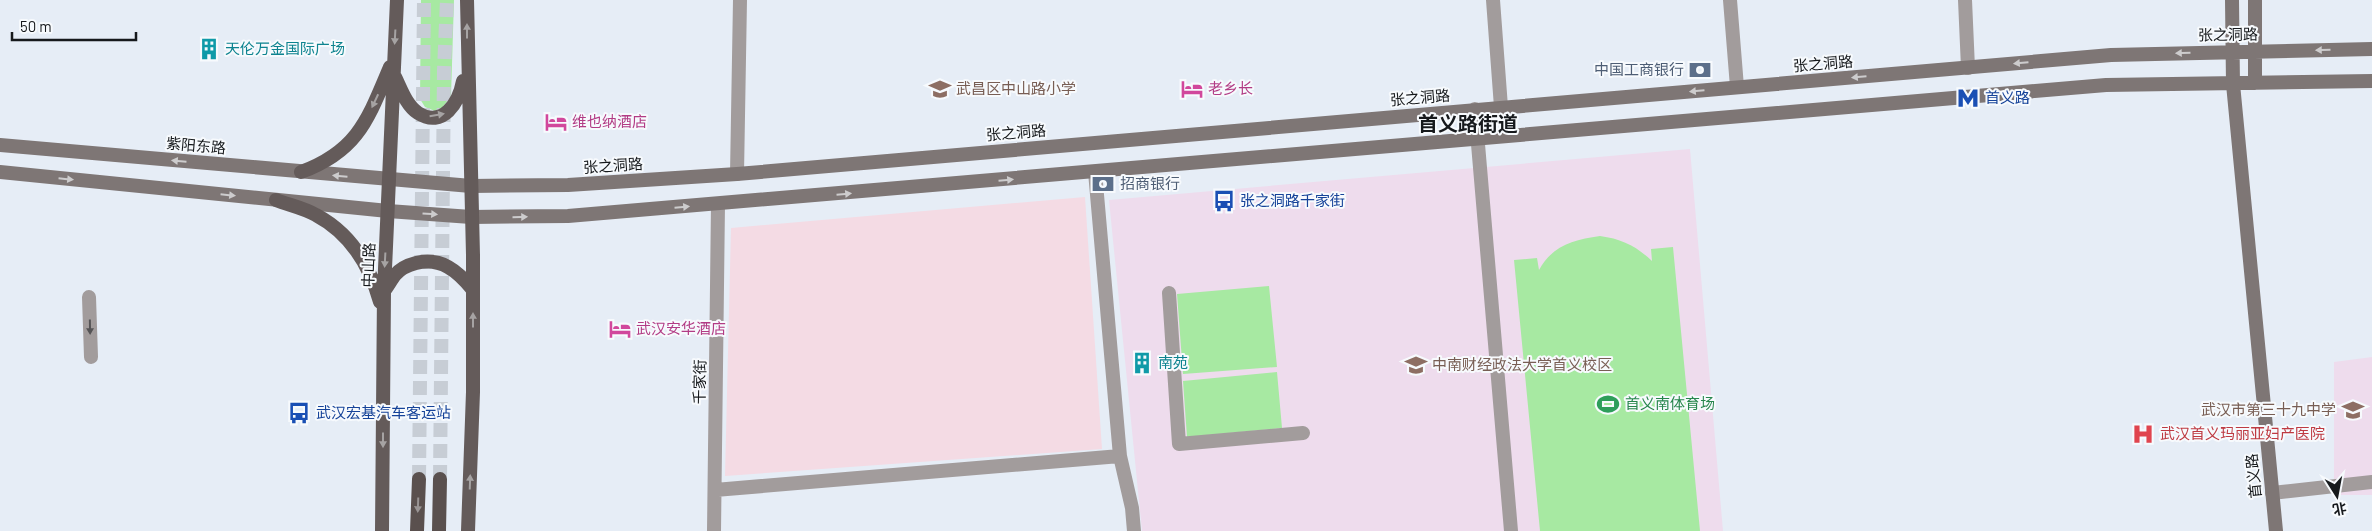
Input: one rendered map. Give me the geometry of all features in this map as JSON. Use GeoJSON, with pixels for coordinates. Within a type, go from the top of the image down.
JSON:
{"type":"FeatureCollection","features":[{"type":"Feature","properties":{"kind":"highway"},"geometry":{"type":"LineString","coordinates":[[439,531],[440,478]]}},
{"type":"Feature","properties":{"kind":"highway"},"geometry":{"type":"LineString","coordinates":[[417,531],[419,479]]}},
{"type":"Feature","properties":{"kind":"main road","name":"中山路"},"geometry":{"type":"LineString","coordinates":[[382,531],[384,291],[397,0]]}},
{"type":"Feature","properties":{"kind":"main road"},"geometry":{"type":"LineString","coordinates":[[466,0],[473,290],[473,392],[468,531]]}},
{"type":"Feature","properties":{"kind":"main road","name":"首义路"},"geometry":{"type":"LineString","coordinates":[[2232,0],[2233,84],[2276,531]]}},
{"type":"Feature","properties":{"kind":"main road"},"geometry":{"type":"LineString","coordinates":[[2255,0],[2255,83]]}},
{"type":"Feature","properties":{"kind":"main road","name":"张之洞路"},"geometry":{"type":"LineString","coordinates":[[389,181],[470,186],[568,185],[737,174],[2111,55],[2372,49]]}},
{"type":"Feature","properties":{"kind":"main road"},"geometry":{"type":"LineString","coordinates":[[301,172],[323,164],[339,154],[350,143],[374,104],[394,57]]}},
{"type":"Feature","properties":{"kind":"main road"},"geometry":{"type":"LineString","coordinates":[[394,74],[412,107],[427,117],[438,117],[448,112],[456,104],[461,91],[466,61]]}},
{"type":"Feature","properties":{"kind":"main road"},"geometry":{"type":"LineString","coordinates":[[0,172],[388,211],[471,217],[568,216],[2106,85],[2372,81]]}},
{"type":"Feature","properties":{"kind":"main road"},"geometry":{"type":"LineString","coordinates":[[0,140],[40,149]]}},
{"type":"Feature","properties":{"kind":"main road","name":"紫阳东路"},"geometry":{"type":"LineString","coordinates":[[0,145],[389,181]]}},
{"type":"Feature","properties":{"kind":"main road"},"geometry":{"type":"LineString","coordinates":[[0,178],[40,176]]}},
{"type":"Feature","properties":{"kind":"main road"},"geometry":{"type":"LineString","coordinates":[[276,200],[315,214],[343,233],[357,250],[369,270],[384,315]]}},
{"type":"Feature","properties":{"kind":"main road"},"geometry":{"type":"LineString","coordinates":[[384,291],[396,273],[409,265],[422,262],[436,262],[449,267],[461,276],[473,290]]}},
{"type":"Feature","properties":{"kind":"street"},"geometry":{"type":"LineString","coordinates":[[737,174],[740,0]]}},
{"type":"Feature","properties":{"kind":"street"},"geometry":{"type":"LineString","coordinates":[[1493,0],[1501,107]]}},
{"type":"Feature","properties":{"kind":"street"},"geometry":{"type":"LineString","coordinates":[[1730,0],[1737,87]]}},
{"type":"Feature","properties":{"kind":"street"},"geometry":{"type":"LineString","coordinates":[[1965,0],[1968,68]]}},
{"type":"Feature","properties":{"kind":"street"},"geometry":{"type":"LineString","coordinates":[[1474,110],[1511,531]]}},
{"type":"Feature","properties":{"kind":"street"},"geometry":{"type":"LineString","coordinates":[[1095,172],[1120,456],[1132,508],[1134,531]]}},
{"type":"Feature","properties":{"kind":"street","name":"千家街"},"geometry":{"type":"LineString","coordinates":[[714,531],[718,204]]}},
{"type":"Feature","properties":{"kind":"street"},"geometry":{"type":"LineString","coordinates":[[1169,294],[1179,444],[1303,433]]}},
{"type":"Feature","properties":{"kind":"street"},"geometry":{"type":"LineString","coordinates":[[90,297],[91,357]]}},
{"type":"Feature","properties":{"kind":"street"},"geometry":{"type":"LineString","coordinates":[[715,490],[1120,456]]}},
{"type":"Feature","properties":{"kind":"street"},"geometry":{"type":"LineString","coordinates":[[2272,493],[2372,482]]}},
{"type":"Feature","properties":{"kind":"shaded area","name":"中南财经政法大学首义校区"},"geometry":{"type":"Polygon","coordinates":[[[1690,149],[1723,531],[1142,531],[1109,200],[1690,149]]]}},
{"type":"Feature","properties":{"kind":"shaded area"},"geometry":{"type":"Polygon","coordinates":[[[1085,197],[1102,449],[725,476],[731,228],[1085,197]]]}},
{"type":"Feature","properties":{"kind":"shaded area","name":"武汉市第三十九中学"},"geometry":{"type":"Polygon","coordinates":[[[2372,357],[2372,495],[2334,495],[2334,362],[2372,357]]]}},
{"type":"Feature","properties":{"kind":"green space"},"geometry":{"type":"Polygon","coordinates":[[[421,0],[454,0],[451,96],[441,109],[435,111],[425,107],[420,99],[421,0]]]}},
{"type":"Feature","properties":{"kind":"green space","name":"首义南体育场"},"geometry":{"type":"Polygon","coordinates":[[[1600,236],[1628,244],[1652,261],[1651,249],[1673,247],[1700,531],[1540,531],[1514,260],[1537,258],[1539,270],[1557,249],[1581,239],[1600,236]]]}},
{"type":"Feature","properties":{"kind":"green space"},"geometry":{"type":"Polygon","coordinates":[[[1269,286],[1277,367],[1183,374],[1177,294],[1269,286]]]}},
{"type":"Feature","properties":{"kind":"green space"},"geometry":{"type":"Polygon","coordinates":[[[1277,372],[1282,428],[1187,437],[1183,381],[1277,372]]]}},
{"type":"Feature","properties":{"kind":"tunnel"},"geometry":{"type":"LineString","coordinates":[[419,479],[424,0]]}},
{"type":"Feature","properties":{"kind":"tunnel"},"geometry":{"type":"LineString","coordinates":[[440,479],[444,70],[447,0]]}},
{"type":"Feature","properties":{"kind":"place","name":"天伦万金国际广场"},"geometry":{"type":"Point","coordinates":[209,49]}},
{"type":"Feature","properties":{"kind":"place","name":"中国工商银行"},"geometry":{"type":"Point","coordinates":[1700,70]}},
{"type":"Feature","properties":{"kind":"place","name":"武昌区中山路小学"},"geometry":{"type":"Point","coordinates":[940,89]}},
{"type":"Feature","properties":{"kind":"place","name":"老乡长"},"geometry":{"type":"Point","coordinates":[1192,89]}},
{"type":"Feature","properties":{"kind":"place","name":"首义路"},"geometry":{"type":"Point","coordinates":[1968,98]}},
{"type":"Feature","properties":{"kind":"place","name":"维也纳酒店"},"geometry":{"type":"Point","coordinates":[556,122]}},
{"type":"Feature","properties":{"kind":"place","name":"招商银行"},"geometry":{"type":"Point","coordinates":[1103,184]}},
{"type":"Feature","properties":{"kind":"place","name":"张之洞路千家街"},"geometry":{"type":"Point","coordinates":[1224,201]}},
{"type":"Feature","properties":{"kind":"place","name":"武汉安华酒店"},"geometry":{"type":"Point","coordinates":[620,329]}},
{"type":"Feature","properties":{"kind":"place","name":"南苑"},"geometry":{"type":"Point","coordinates":[1142,363]}},
{"type":"Feature","properties":{"kind":"place","name":"中南财经政法大学首义校区"},"geometry":{"type":"Point","coordinates":[1416,365]}},
{"type":"Feature","properties":{"kind":"place","name":"首义南体育场"},"geometry":{"type":"Point","coordinates":[1608,404]}},
{"type":"Feature","properties":{"kind":"place","name":"武汉市第三十九中学"},"geometry":{"type":"Point","coordinates":[2353,410]}},
{"type":"Feature","properties":{"kind":"place","name":"武汉宏基汽车客运站"},"geometry":{"type":"Point","coordinates":[299,413]}},
{"type":"Feature","properties":{"kind":"place","name":"武汉首义玛丽亚妇产医院"},"geometry":{"type":"Point","coordinates":[2143,434]}},
{"type":"Feature","properties":{"kind":"district","name":"首义路街道"},"geometry":{"type":"Point","coordinates":[1468,124]}}]}
